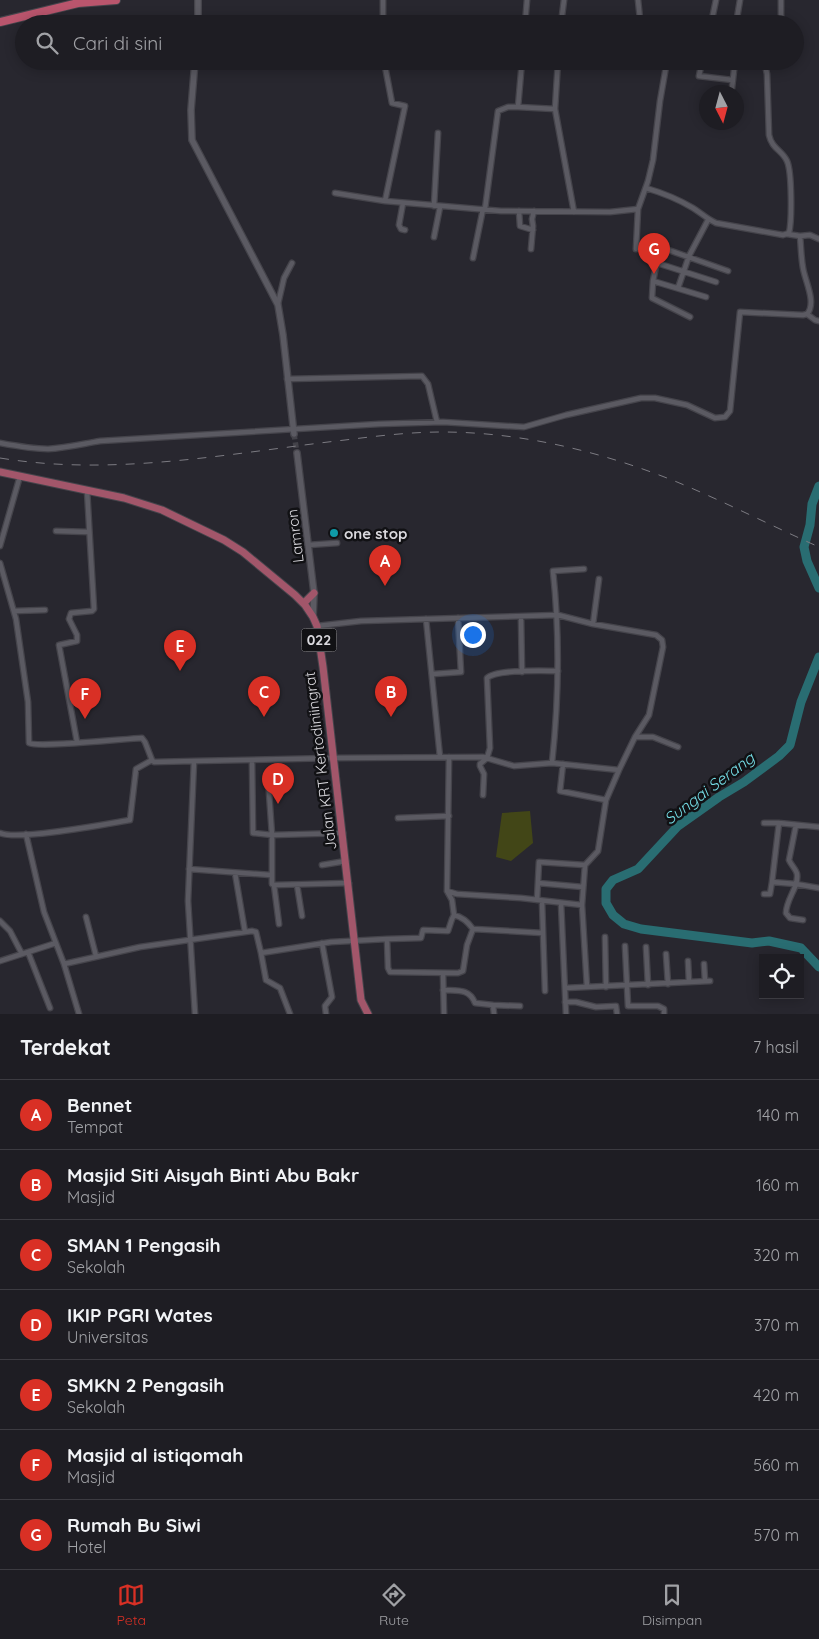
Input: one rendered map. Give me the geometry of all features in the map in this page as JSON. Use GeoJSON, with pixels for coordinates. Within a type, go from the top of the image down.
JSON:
{"type":"FeatureCollection","features":[{"type":"Feature","properties":{"kind":"highway"},"geometry":{"type":"LineString","coordinates":[[26,15],[74,2],[116,0]]}},
{"type":"Feature","properties":{"kind":"highway"},"geometry":{"type":"LineString","coordinates":[[0,22],[15,18]]}},
{"type":"Feature","properties":{"kind":"main road","name":"Jalan KRT Kertodiniingrat"},"geometry":{"type":"LineString","coordinates":[[0,472],[87,489],[162,510],[224,540],[242,552],[304,604],[313,617],[317,626],[343,833],[361,1000],[368,1014]]}},
{"type":"Feature","properties":{"kind":"main road"},"geometry":{"type":"LineString","coordinates":[[304,604],[314,594]]}},
{"type":"Feature","properties":{"kind":"street"},"geometry":{"type":"LineString","coordinates":[[198,0],[198,15]]}},
{"type":"Feature","properties":{"kind":"street"},"geometry":{"type":"LineString","coordinates":[[383,0],[383,15]]}},
{"type":"Feature","properties":{"kind":"street"},"geometry":{"type":"LineString","coordinates":[[526,15],[527,0]]}},
{"type":"Feature","properties":{"kind":"street"},"geometry":{"type":"LineString","coordinates":[[562,15],[564,0]]}},
{"type":"Feature","properties":{"kind":"street"},"geometry":{"type":"LineString","coordinates":[[638,0],[640,15]]}},
{"type":"Feature","properties":{"kind":"street"},"geometry":{"type":"LineString","coordinates":[[713,15],[716,0]]}},
{"type":"Feature","properties":{"kind":"street"},"geometry":{"type":"LineString","coordinates":[[738,15],[740,0]]}},
{"type":"Feature","properties":{"kind":"street"},"geometry":{"type":"LineString","coordinates":[[781,0],[781,15]]}},
{"type":"Feature","properties":{"kind":"street"},"geometry":{"type":"LineString","coordinates":[[194,70],[191,110],[192,140],[278,305],[294,431]]}},
{"type":"Feature","properties":{"kind":"street"},"geometry":{"type":"LineString","coordinates":[[385,201],[405,106],[392,103],[386,70]]}},
{"type":"Feature","properties":{"kind":"street"},"geometry":{"type":"LineString","coordinates":[[518,107],[521,70]]}},
{"type":"Feature","properties":{"kind":"street"},"geometry":{"type":"LineString","coordinates":[[557,70],[555,109],[574,212]]}},
{"type":"Feature","properties":{"kind":"street"},"geometry":{"type":"LineString","coordinates":[[636,250],[638,209],[646,188],[653,160],[665,70]]}},
{"type":"Feature","properties":{"kind":"street"},"geometry":{"type":"LineString","coordinates":[[700,70],[699,76],[732,80]]}},
{"type":"Feature","properties":{"kind":"street"},"geometry":{"type":"LineString","coordinates":[[732,85],[734,70]]}},
{"type":"Feature","properties":{"kind":"street"},"geometry":{"type":"LineString","coordinates":[[767,70],[769,135],[772,145],[787,161],[790,171],[790,231],[787,234]]}},
{"type":"Feature","properties":{"kind":"street"},"geometry":{"type":"LineString","coordinates":[[473,258],[484,209],[498,111],[508,107],[555,109]]}},
{"type":"Feature","properties":{"kind":"street"},"geometry":{"type":"LineString","coordinates":[[434,206],[438,134]]}},
{"type":"Feature","properties":{"kind":"street"},"geometry":{"type":"LineString","coordinates":[[646,188],[672,196],[696,210],[708,220],[716,223],[800,236],[810,235],[819,239]]}},
{"type":"Feature","properties":{"kind":"street"},"geometry":{"type":"LineString","coordinates":[[335,193],[403,203],[520,211],[610,212],[638,209]]}},
{"type":"Feature","properties":{"kind":"street"},"geometry":{"type":"LineString","coordinates":[[403,203],[399,225],[401,229],[405,230]]}},
{"type":"Feature","properties":{"kind":"street"},"geometry":{"type":"LineString","coordinates":[[434,237],[440,206]]}},
{"type":"Feature","properties":{"kind":"street"},"geometry":{"type":"LineString","coordinates":[[520,211],[520,226],[533,230]]}},
{"type":"Feature","properties":{"kind":"street"},"geometry":{"type":"LineString","coordinates":[[530,249],[534,211]]}},
{"type":"Feature","properties":{"kind":"street"},"geometry":{"type":"LineString","coordinates":[[678,288],[690,256],[708,220]]}},
{"type":"Feature","properties":{"kind":"street"},"geometry":{"type":"LineString","coordinates":[[800,236],[803,267],[811,301],[811,309],[807,314]]}},
{"type":"Feature","properties":{"kind":"street"},"geometry":{"type":"LineString","coordinates":[[690,317],[654,300],[652,296],[660,247],[728,271]]}},
{"type":"Feature","properties":{"kind":"street"},"geometry":{"type":"LineString","coordinates":[[278,305],[284,278],[292,263]]}},
{"type":"Feature","properties":{"kind":"street"},"geometry":{"type":"LineString","coordinates":[[657,263],[716,282]]}},
{"type":"Feature","properties":{"kind":"street"},"geometry":{"type":"LineString","coordinates":[[653,281],[706,297]]}},
{"type":"Feature","properties":{"kind":"street"},"geometry":{"type":"LineString","coordinates":[[0,443],[47,449],[100,441],[437,422],[524,428],[566,415],[641,398],[655,398],[687,405],[715,418],[724,417],[730,411],[740,312],[807,314],[819,321]]}},
{"type":"Feature","properties":{"kind":"street"},"geometry":{"type":"LineString","coordinates":[[287,379],[422,376],[428,384],[437,422]]}},
{"type":"Feature","properties":{"kind":"street","name":"Lamron"},"geometry":{"type":"LineString","coordinates":[[297,453],[314,594],[313,617]]}},
{"type":"Feature","properties":{"kind":"street"},"geometry":{"type":"LineString","coordinates":[[0,546],[20,476]]}},
{"type":"Feature","properties":{"kind":"street"},"geometry":{"type":"LineString","coordinates":[[77,742],[58,645],[77,641],[77,635],[68,619],[71,613],[92,611],[94,609],[87,489]]}},
{"type":"Feature","properties":{"kind":"street"},"geometry":{"type":"LineString","coordinates":[[56,531],[89,532]]}},
{"type":"Feature","properties":{"kind":"street"},"geometry":{"type":"LineString","coordinates":[[308,545],[336,543]]}},
{"type":"Feature","properties":{"kind":"street"},"geometry":{"type":"LineString","coordinates":[[0,563],[14,611],[28,702],[28,741],[32,745],[142,738],[154,762],[449,757],[487,758],[514,766],[552,763],[619,770]]}},
{"type":"Feature","properties":{"kind":"street"},"geometry":{"type":"LineString","coordinates":[[552,763],[558,671],[558,615],[553,571],[584,569]]}},
{"type":"Feature","properties":{"kind":"street"},"geometry":{"type":"LineString","coordinates":[[593,624],[599,579]]}},
{"type":"Feature","properties":{"kind":"street"},"geometry":{"type":"LineString","coordinates":[[14,611],[45,610]]}},
{"type":"Feature","properties":{"kind":"street"},"geometry":{"type":"LineString","coordinates":[[317,626],[361,621],[558,615],[593,624],[648,633],[656,635],[662,640],[663,647],[650,714],[619,770],[606,800],[599,847],[595,856],[585,865],[582,905],[587,987]]}},
{"type":"Feature","properties":{"kind":"street"},"geometry":{"type":"LineString","coordinates":[[521,617],[522,672]]}},
{"type":"Feature","properties":{"kind":"street"},"geometry":{"type":"LineString","coordinates":[[433,674],[461,672],[458,618]]}},
{"type":"Feature","properties":{"kind":"street"},"geometry":{"type":"LineString","coordinates":[[426,619],[440,757]]}},
{"type":"Feature","properties":{"kind":"street"},"geometry":{"type":"LineString","coordinates":[[483,795],[484,774],[480,764],[487,758],[490,748],[488,678],[493,674],[558,671]]}},
{"type":"Feature","properties":{"kind":"street"},"geometry":{"type":"LineString","coordinates":[[636,737],[653,737],[678,747]]}},
{"type":"Feature","properties":{"kind":"street"},"geometry":{"type":"LineString","coordinates":[[261,953],[322,943],[421,938],[423,930],[448,931],[454,915],[452,900],[447,891],[449,757]]}},
{"type":"Feature","properties":{"kind":"street"},"geometry":{"type":"LineString","coordinates":[[0,833],[6,835],[26,834],[130,820],[136,769],[152,760]]}},
{"type":"Feature","properties":{"kind":"street"},"geometry":{"type":"LineString","coordinates":[[252,760],[252,831],[254,834],[343,833]]}},
{"type":"Feature","properties":{"kind":"street"},"geometry":{"type":"LineString","coordinates":[[194,761],[188,901],[195,1014]]}},
{"type":"Feature","properties":{"kind":"street"},"geometry":{"type":"LineString","coordinates":[[563,764],[560,791],[606,800]]}},
{"type":"Feature","properties":{"kind":"street"},"geometry":{"type":"LineString","coordinates":[[268,778],[272,835],[271,875],[279,924]]}},
{"type":"Feature","properties":{"kind":"street"},"geometry":{"type":"LineString","coordinates":[[398,818],[449,816]]}},
{"type":"Feature","properties":{"kind":"street"},"geometry":{"type":"LineString","coordinates":[[764,894],[770,894],[779,823]]}},
{"type":"Feature","properties":{"kind":"street"},"geometry":{"type":"LineString","coordinates":[[764,824],[779,823],[819,827]]}},
{"type":"Feature","properties":{"kind":"street"},"geometry":{"type":"LineString","coordinates":[[796,825],[789,860],[797,872],[796,884],[787,903],[786,913],[790,918],[803,920]]}},
{"type":"Feature","properties":{"kind":"street"},"geometry":{"type":"LineString","coordinates":[[26,834],[44,912],[64,964],[79,1014]]}},
{"type":"Feature","properties":{"kind":"street"},"geometry":{"type":"LineString","coordinates":[[322,865],[346,860]]}},
{"type":"Feature","properties":{"kind":"street"},"geometry":{"type":"LineString","coordinates":[[546,991],[538,883],[539,862],[585,865]]}},
{"type":"Feature","properties":{"kind":"street"},"geometry":{"type":"LineString","coordinates":[[189,869],[271,875]]}},
{"type":"Feature","properties":{"kind":"street"},"geometry":{"type":"LineString","coordinates":[[235,873],[245,932]]}},
{"type":"Feature","properties":{"kind":"street"},"geometry":{"type":"LineString","coordinates":[[772,882],[819,888]]}},
{"type":"Feature","properties":{"kind":"street"},"geometry":{"type":"LineString","coordinates":[[274,886],[348,883]]}},
{"type":"Feature","properties":{"kind":"street"},"geometry":{"type":"LineString","coordinates":[[538,883],[583,887]]}},
{"type":"Feature","properties":{"kind":"street"},"geometry":{"type":"LineString","coordinates":[[297,885],[302,916]]}},
{"type":"Feature","properties":{"kind":"street"},"geometry":{"type":"LineString","coordinates":[[447,891],[457,894],[582,905]]}},
{"type":"Feature","properties":{"kind":"street"},"geometry":{"type":"LineString","coordinates":[[561,903],[566,1014]]}},
{"type":"Feature","properties":{"kind":"street"},"geometry":{"type":"LineString","coordinates":[[454,915],[468,922],[473,929]]}},
{"type":"Feature","properties":{"kind":"street"},"geometry":{"type":"LineString","coordinates":[[86,917],[96,956]]}},
{"type":"Feature","properties":{"kind":"street"},"geometry":{"type":"LineString","coordinates":[[0,920],[10,931],[22,954]]}},
{"type":"Feature","properties":{"kind":"street"},"geometry":{"type":"LineString","coordinates":[[473,929],[543,932]]}},
{"type":"Feature","properties":{"kind":"street"},"geometry":{"type":"LineString","coordinates":[[386,939],[390,972],[458,973],[463,972],[466,950],[473,929]]}},
{"type":"Feature","properties":{"kind":"street"},"geometry":{"type":"LineString","coordinates":[[64,964],[96,956],[191,940],[256,932],[266,980],[280,988],[290,1014]]}},
{"type":"Feature","properties":{"kind":"street"},"geometry":{"type":"LineString","coordinates":[[605,937],[606,987]]}},
{"type":"Feature","properties":{"kind":"street"},"geometry":{"type":"LineString","coordinates":[[0,960],[56,943]]}},
{"type":"Feature","properties":{"kind":"street"},"geometry":{"type":"LineString","coordinates":[[322,943],[332,997],[325,1006],[326,1014]]}},
{"type":"Feature","properties":{"kind":"street"},"geometry":{"type":"LineString","coordinates":[[625,946],[628,1006]]}},
{"type":"Feature","properties":{"kind":"street"},"geometry":{"type":"LineString","coordinates":[[646,947],[648,985]]}},
{"type":"Feature","properties":{"kind":"street"},"geometry":{"type":"LineString","coordinates":[[28,952],[50,1008]]}},
{"type":"Feature","properties":{"kind":"street"},"geometry":{"type":"LineString","coordinates":[[666,954],[668,984]]}},
{"type":"Feature","properties":{"kind":"street"},"geometry":{"type":"LineString","coordinates":[[688,961],[689,982]]}},
{"type":"Feature","properties":{"kind":"street"},"geometry":{"type":"LineString","coordinates":[[565,988],[708,981],[704,964]]}},
{"type":"Feature","properties":{"kind":"street"},"geometry":{"type":"LineString","coordinates":[[443,973],[444,1014]]}},
{"type":"Feature","properties":{"kind":"street"},"geometry":{"type":"LineString","coordinates":[[443,990],[463,992],[472,997],[475,1003],[520,1006]]}},
{"type":"Feature","properties":{"kind":"street"},"geometry":{"type":"LineString","coordinates":[[565,1002],[576,1002],[596,1007],[658,1006],[664,1009],[664,1014]]}},
{"type":"Feature","properties":{"kind":"street"},"geometry":{"type":"LineString","coordinates":[[493,1005],[494,1014]]}},
{"type":"Feature","properties":{"kind":"street"},"geometry":{"type":"LineString","coordinates":[[616,1006],[617,1014]]}},
{"type":"Feature","properties":{"kind":"green space"},"geometry":{"type":"Polygon","coordinates":[[[530,811],[533,843],[511,861],[496,857],[502,813],[530,811]]]}},
{"type":"Feature","properties":{"kind":"waterway","name":"Sungai Serang"},"geometry":{"type":"LineString","coordinates":[[819,486],[812,504],[810,525],[804,547],[807,561],[819,588]]}},
{"type":"Feature","properties":{"kind":"waterway","name":"Sungai Serang"},"geometry":{"type":"LineString","coordinates":[[819,657],[801,702],[790,745],[779,756],[744,782],[678,826],[638,869],[613,880],[606,889],[606,903],[613,915],[624,924],[641,929],[752,943],[769,941],[801,948],[819,967]]}},
{"type":"Feature","properties":{"kind":"tunnel"},"geometry":{"type":"LineString","coordinates":[[294,434],[297,453]]}},
{"type":"Feature","properties":{"kind":"railway"},"geometry":{"type":"LineString","coordinates":[[0,458],[86,465],[130,464],[173,461],[406,433],[442,432],[502,436],[562,446],[649,471],[819,547]]}},
{"type":"Feature","properties":{"kind":"place","name":"Rumah Bu Siwi"},"geometry":{"type":"Point","coordinates":[654,274]}},
{"type":"Feature","properties":{"kind":"place","name":"one stop"},"geometry":{"type":"Point","coordinates":[334,533]}},
{"type":"Feature","properties":{"kind":"place","name":"Bennet"},"geometry":{"type":"Point","coordinates":[385,586]}},
{"type":"Feature","properties":{"kind":"place","name":"SMKN 2 Pengasih"},"geometry":{"type":"Point","coordinates":[180,671]}},
{"type":"Feature","properties":{"kind":"place","name":"SMAN 1 Pengasih"},"geometry":{"type":"Point","coordinates":[264,717]}},
{"type":"Feature","properties":{"kind":"place","name":"Masjid Siti Aisyah Binti Abu Bakr"},"geometry":{"type":"Point","coordinates":[391,717]}},
{"type":"Feature","properties":{"kind":"place","name":"Masjid al istiqomah"},"geometry":{"type":"Point","coordinates":[85,719]}},
{"type":"Feature","properties":{"kind":"place","name":"IKIP PGRI Wates"},"geometry":{"type":"Point","coordinates":[278,804]}}]}
